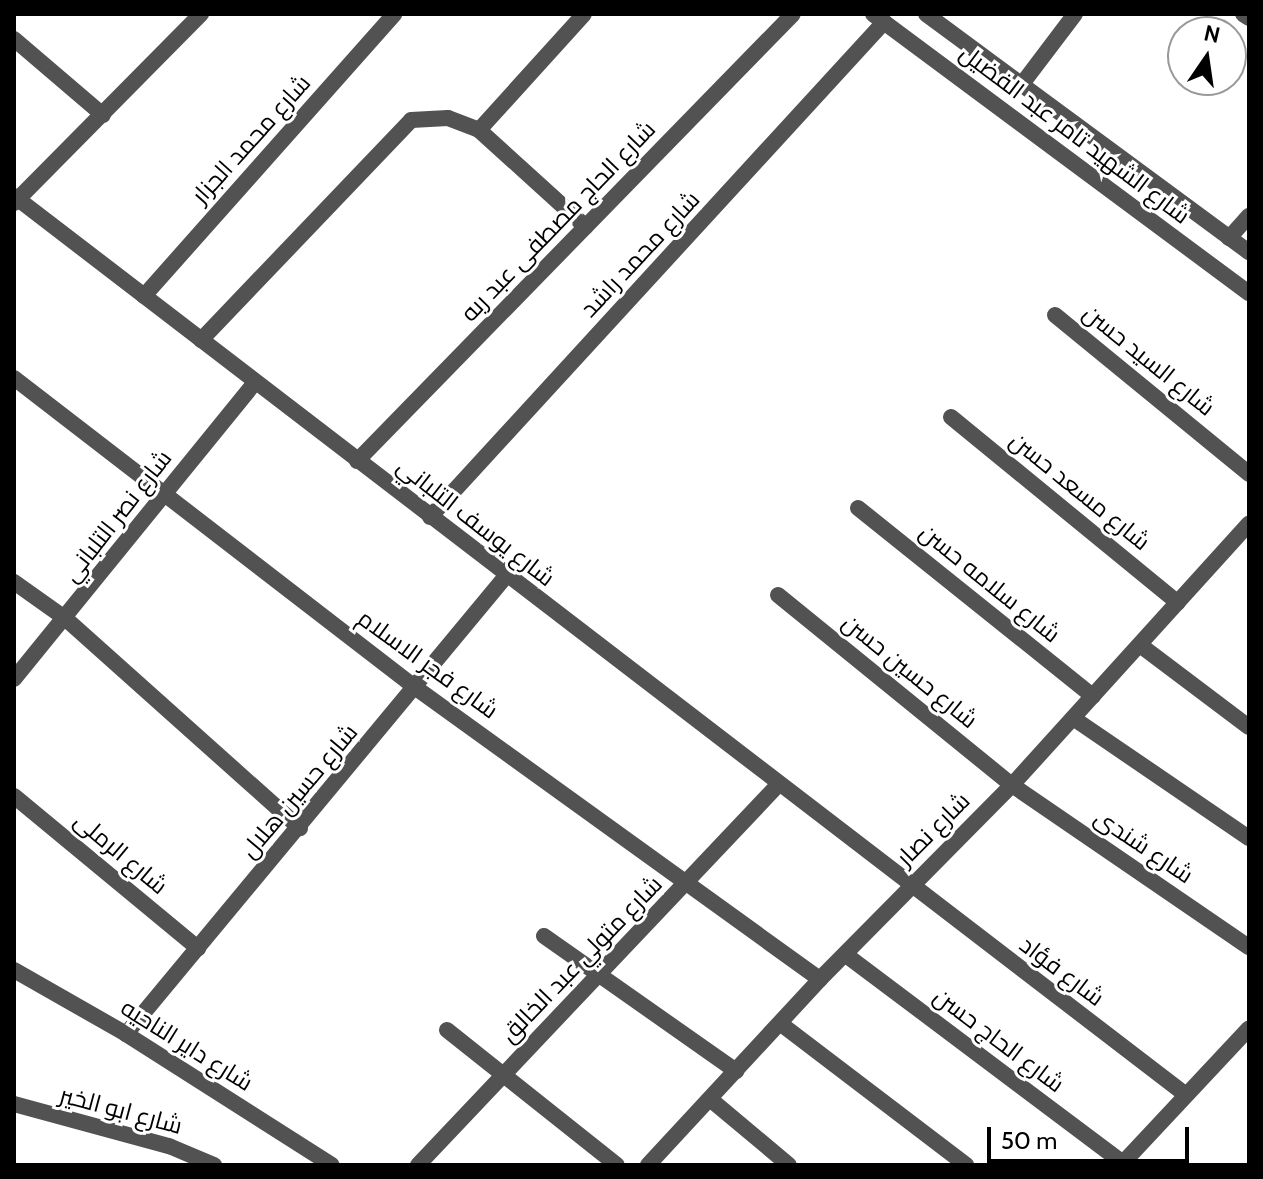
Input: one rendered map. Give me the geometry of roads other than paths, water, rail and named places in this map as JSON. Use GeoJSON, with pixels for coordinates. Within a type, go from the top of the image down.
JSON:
{"type":"FeatureCollection","features":[{"type":"Feature","properties":{"kind":"street"},"geometry":{"type":"LineString","coordinates":[[15,199],[103,115],[201,14]]}},
{"type":"Feature","properties":{"kind":"street","name":"شارع محمد الجزار"},"geometry":{"type":"LineString","coordinates":[[144,296],[394,14]]}},
{"type":"Feature","properties":{"kind":"street"},"geometry":{"type":"LineString","coordinates":[[479,130],[584,14]]}},
{"type":"Feature","properties":{"kind":"street","name":"شارع الحاج مصطفى عبد ربه"},"geometry":{"type":"LineString","coordinates":[[357,461],[793,14]]}},
{"type":"Feature","properties":{"kind":"street","name":"شارع الشهيد تامر عبد الفضيل"},"geometry":{"type":"LineString","coordinates":[[926,14],[1249,252]]}},
{"type":"Feature","properties":{"kind":"street"},"geometry":{"type":"LineString","coordinates":[[1022,84],[1075,14]]}},
{"type":"Feature","properties":{"kind":"street"},"geometry":{"type":"LineString","coordinates":[[1243,14],[1249,18]]}},
{"type":"Feature","properties":{"kind":"street","name":"شارع الشهيد تامر عبد الفضيل"},"geometry":{"type":"LineString","coordinates":[[879,18],[1249,293]]}},
{"type":"Feature","properties":{"kind":"street","name":"شارع محمد راشد"},"geometry":{"type":"LineString","coordinates":[[430,517],[879,18]]}},
{"type":"Feature","properties":{"kind":"street"},"geometry":{"type":"LineString","coordinates":[[14,39],[103,115]]}},
{"type":"Feature","properties":{"kind":"street"},"geometry":{"type":"LineString","coordinates":[[201,340],[411,120],[448,118],[479,130],[586,227]]}},
{"type":"Feature","properties":{"kind":"street","name":"شارع يوسف التلباني"},"geometry":{"type":"LineString","coordinates":[[15,199],[909,886]]}},
{"type":"Feature","properties":{"kind":"street"},"geometry":{"type":"LineString","coordinates":[[1229,238],[1249,216]]}},
{"type":"Feature","properties":{"kind":"street","name":"شارع السيد حسن"},"geometry":{"type":"LineString","coordinates":[[1055,315],[1249,474]]}},
{"type":"Feature","properties":{"kind":"street","name":"شارع فجر الاسلام"},"geometry":{"type":"LineString","coordinates":[[14,378],[416,688],[690,881],[820,979]]}},
{"type":"Feature","properties":{"kind":"street","name":"شارع نصر التلباني"},"geometry":{"type":"LineString","coordinates":[[14,679],[66,619],[255,382]]}},
{"type":"Feature","properties":{"kind":"street","name":"شارع مسعد حسن"},"geometry":{"type":"LineString","coordinates":[[951,417],[1178,603]]}},
{"type":"Feature","properties":{"kind":"street","name":"شارع سلامه حسن"},"geometry":{"type":"LineString","coordinates":[[858,508],[1093,696]]}},
{"type":"Feature","properties":{"kind":"street","name":"شارع نصار"},"geometry":{"type":"LineString","coordinates":[[648,1165],[909,886],[1012,785],[1249,524]]}},
{"type":"Feature","properties":{"kind":"street","name":"شارع حسين هلال"},"geometry":{"type":"LineString","coordinates":[[126,1034],[506,576]]}},
{"type":"Feature","properties":{"kind":"street"},"geometry":{"type":"LineString","coordinates":[[14,582],[66,619],[300,828]]}},
{"type":"Feature","properties":{"kind":"street","name":"شارع حسين حسن"},"geometry":{"type":"LineString","coordinates":[[778,595],[1012,785]]}},
{"type":"Feature","properties":{"kind":"street"},"geometry":{"type":"LineString","coordinates":[[1140,645],[1249,727]]}},
{"type":"Feature","properties":{"kind":"street"},"geometry":{"type":"LineString","coordinates":[[1073,718],[1249,838]]}},
{"type":"Feature","properties":{"kind":"street","name":"شارع متولي عبد الخالق"},"geometry":{"type":"LineString","coordinates":[[418,1165],[778,785]]}},
{"type":"Feature","properties":{"kind":"street","name":"شارع شندى"},"geometry":{"type":"LineString","coordinates":[[1012,785],[1249,947]]}},
{"type":"Feature","properties":{"kind":"street","name":"شارع الرملى"},"geometry":{"type":"LineString","coordinates":[[14,796],[198,948]]}},
{"type":"Feature","properties":{"kind":"street","name":"شارع فؤاد"},"geometry":{"type":"LineString","coordinates":[[909,886],[1186,1095]]}},
{"type":"Feature","properties":{"kind":"street"},"geometry":{"type":"LineString","coordinates":[[544,936],[602,973],[736,1071]]}},
{"type":"Feature","properties":{"kind":"street","name":"شارع الحاج حسن"},"geometry":{"type":"LineString","coordinates":[[846,955],[1122,1164]]}},
{"type":"Feature","properties":{"kind":"street","name":"شارع داير الناحيه"},"geometry":{"type":"LineString","coordinates":[[14,970],[126,1034],[332,1165]]}},
{"type":"Feature","properties":{"kind":"street"},"geometry":{"type":"LineString","coordinates":[[781,1024],[966,1165]]}},
{"type":"Feature","properties":{"kind":"street"},"geometry":{"type":"LineString","coordinates":[[1122,1164],[1249,1028]]}},
{"type":"Feature","properties":{"kind":"street"},"geometry":{"type":"LineString","coordinates":[[447,1030],[617,1165]]}},
{"type":"Feature","properties":{"kind":"street"},"geometry":{"type":"LineString","coordinates":[[710,1099],[789,1165]]}},
{"type":"Feature","properties":{"kind":"street","name":"شارع ابو الخير"},"geometry":{"type":"LineString","coordinates":[[14,1104],[169,1146],[214,1165]]}}]}
